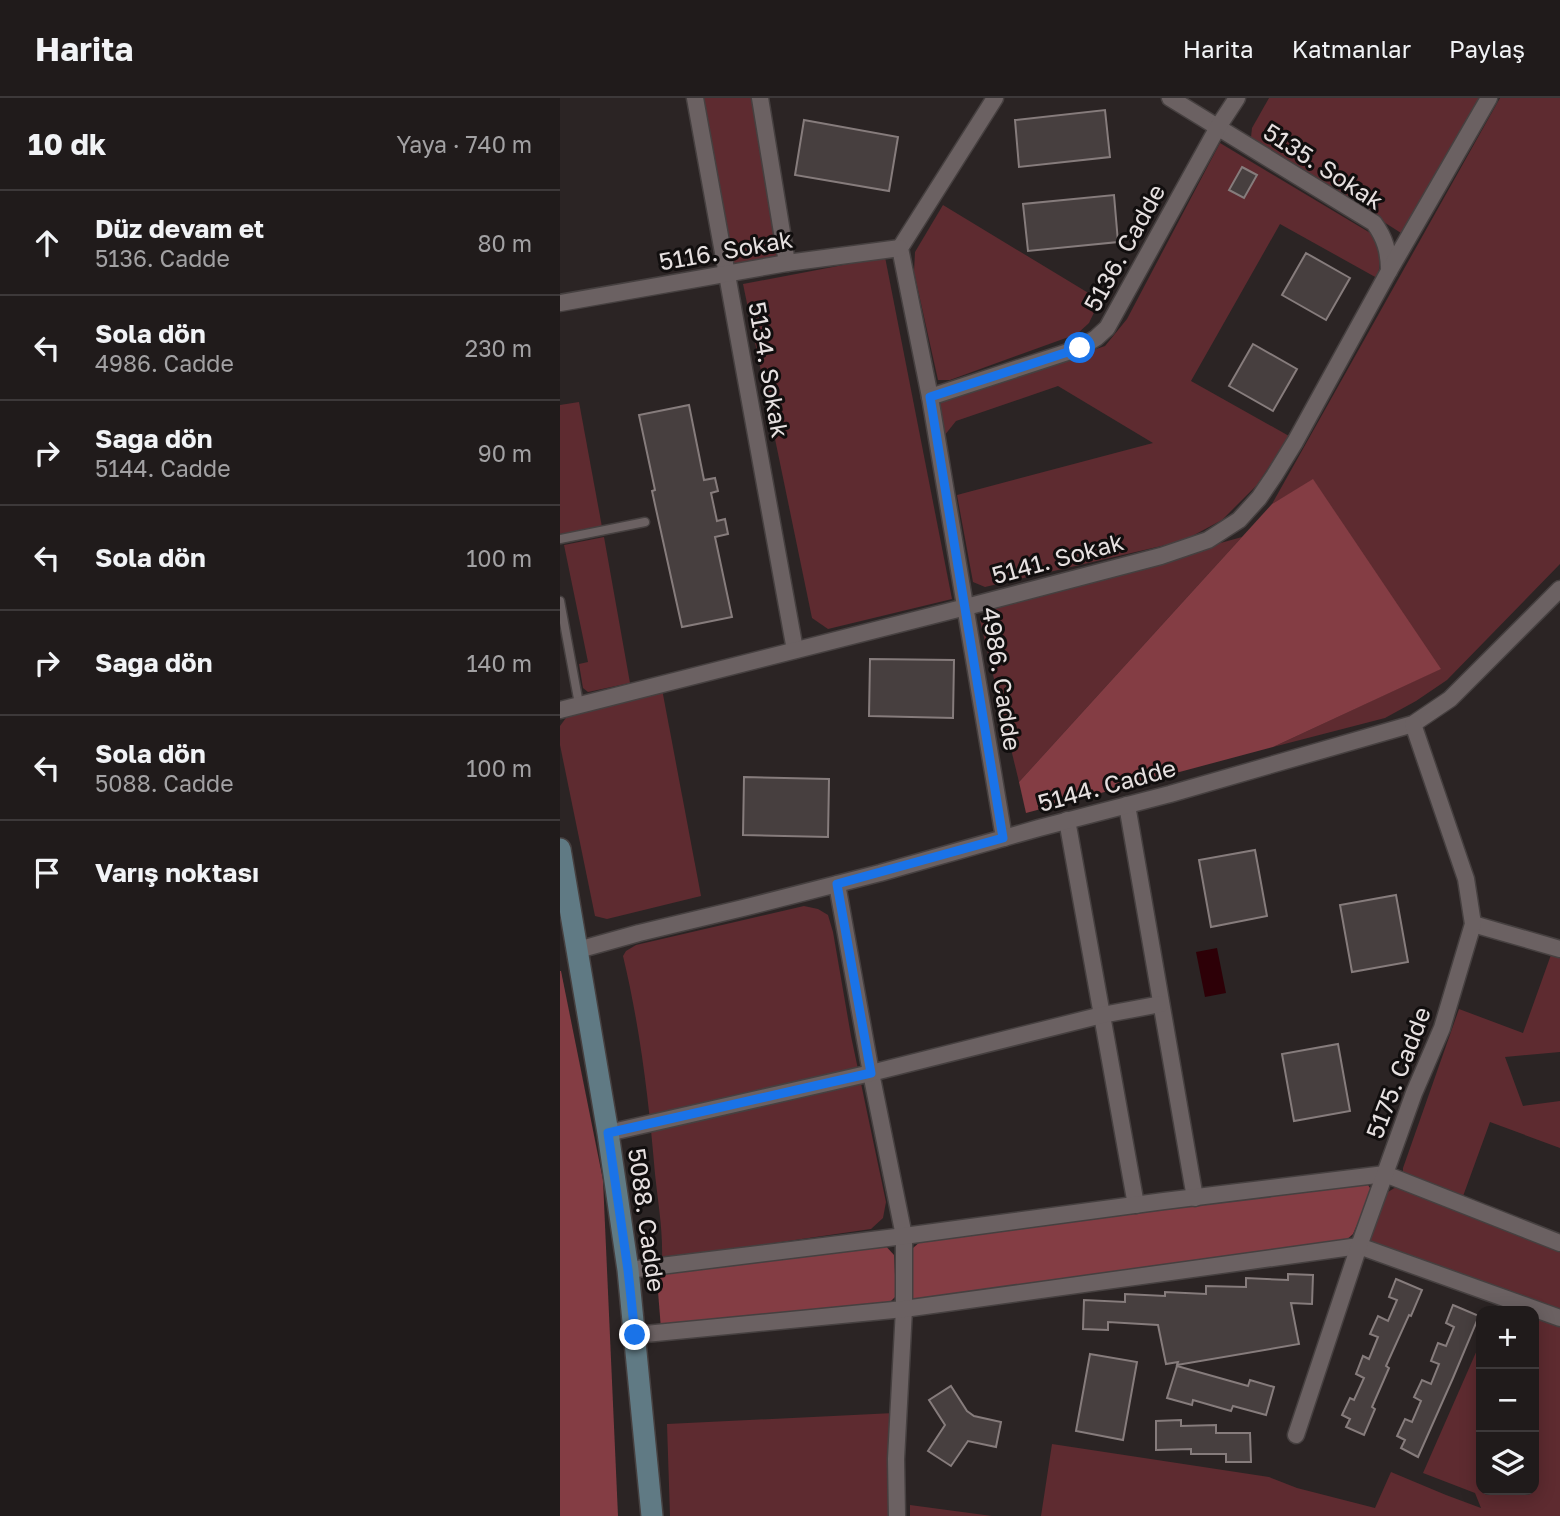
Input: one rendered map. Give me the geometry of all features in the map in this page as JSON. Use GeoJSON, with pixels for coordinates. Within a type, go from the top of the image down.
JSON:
{"type":"FeatureCollection","features":[{"type":"Feature","properties":{"kind":"street","name":"5134. Sokak"},"geometry":{"type":"LineString","coordinates":[[695,98],[795,650]]}},
{"type":"Feature","properties":{"kind":"street"},"geometry":{"type":"LineString","coordinates":[[760,98],[788,263]]}},
{"type":"Feature","properties":{"kind":"street"},"geometry":{"type":"LineString","coordinates":[[900,248],[995,98]]}},
{"type":"Feature","properties":{"kind":"street","name":"5135. Sokak"},"geometry":{"type":"LineString","coordinates":[[1170,98],[1374,223],[1386,244],[1389,271]]}},
{"type":"Feature","properties":{"kind":"street","name":"5136. Cadde"},"geometry":{"type":"LineString","coordinates":[[930,397],[1080,348],[1107,328],[1218,127],[1237,98]]}},
{"type":"Feature","properties":{"kind":"street"},"geometry":{"type":"LineString","coordinates":[[1389,271],[1489,98]]}},
{"type":"Feature","properties":{"kind":"street","name":"5116. Sokak"},"geometry":{"type":"LineString","coordinates":[[560,303],[788,263],[900,248]]}},
{"type":"Feature","properties":{"kind":"street","name":"4986. Cadde"},"geometry":{"type":"LineString","coordinates":[[900,248],[930,397],[1003,838]]}},
{"type":"Feature","properties":{"kind":"street","name":"5141. Sokak"},"geometry":{"type":"LineString","coordinates":[[560,709],[966,607],[1161,556],[1208,540],[1239,520],[1259,498],[1295,442],[1389,271]]}},
{"type":"Feature","properties":{"kind":"street","name":"5144. Cadde"},"geometry":{"type":"LineString","coordinates":[[578,950],[837,884],[1413,724],[1450,699],[1560,589]]}},
{"type":"Feature","properties":{"kind":"street","name":"5175. Cadde"},"geometry":{"type":"LineString","coordinates":[[1296,1435],[1359,1246],[1414,1093],[1442,1028],[1473,924],[1466,879],[1413,724]]}},
{"type":"Feature","properties":{"kind":"street"},"geometry":{"type":"LineString","coordinates":[[1127,805],[1195,1198]]}},
{"type":"Feature","properties":{"kind":"street"},"geometry":{"type":"LineString","coordinates":[[1067,820],[1136,1205]]}},
{"type":"Feature","properties":{"kind":"street","name":"5088. Cadde"},"geometry":{"type":"LineString","coordinates":[[560,849],[608,1133],[628,1270],[652,1516]]}},
{"type":"Feature","properties":{"kind":"street"},"geometry":{"type":"LineString","coordinates":[[837,884],[904,1236],[904,1309],[896,1459],[897,1516]]}},
{"type":"Feature","properties":{"kind":"street"},"geometry":{"type":"LineString","coordinates":[[1473,924],[1560,949]]}},
{"type":"Feature","properties":{"kind":"street"},"geometry":{"type":"LineString","coordinates":[[608,1133],[871,1073],[1102,1015],[1161,1004]]}},
{"type":"Feature","properties":{"kind":"street"},"geometry":{"type":"LineString","coordinates":[[628,1270],[1385,1174],[1560,1243]]}},
{"type":"Feature","properties":{"kind":"street"},"geometry":{"type":"LineString","coordinates":[[635,1335],[904,1309],[1359,1246],[1560,1318]]}},
{"type":"Feature","properties":{"kind":"lane"},"geometry":{"type":"LineString","coordinates":[[560,539],[645,522]]}},
{"type":"Feature","properties":{"kind":"lane"},"geometry":{"type":"LineString","coordinates":[[560,601],[579,704]]}},
{"type":"Feature","properties":{"kind":"shaded area"},"geometry":{"type":"Polygon","coordinates":[[[702,98],[753,98],[781,256],[731,265],[702,98]]]}},
{"type":"Feature","properties":{"kind":"shaded area"},"geometry":{"type":"Polygon","coordinates":[[[1269,98],[1480,98],[1401,233],[1251,137],[1252,128],[1269,98]]]}},
{"type":"Feature","properties":{"kind":"shaded area"},"geometry":{"type":"Polygon","coordinates":[[[1500,98],[1560,98],[1560,564],[1447,680],[1416,701],[1385,718],[1273,747],[1440,669],[1313,480],[1272,504],[1500,98]]]}},
{"type":"Feature","properties":{"kind":"shaded area"},"geometry":{"type":"Polygon","coordinates":[[[1220,143],[1372,234],[1378,250],[1377,278],[1280,224],[1191,381],[1289,436],[1257,485],[1222,520],[1183,541],[985,587],[973,582],[957,495],[1153,443],[1058,386],[956,421],[944,436],[938,406],[943,401],[1105,346],[1127,319],[1220,143]]]}},
{"type":"Feature","properties":{"kind":"shaded area"},"geometry":{"type":"Polygon","coordinates":[[[943,205],[1100,300],[1089,323],[1077,334],[950,380],[938,380],[914,272],[915,252],[943,205]]]}},
{"type":"Feature","properties":{"kind":"shaded area"},"geometry":{"type":"Polygon","coordinates":[[[885,257],[952,599],[828,629],[812,618],[743,284],[885,257]]]}},
{"type":"Feature","properties":{"kind":"shaded area"},"geometry":{"type":"Polygon","coordinates":[[[579,402],[602,527],[560,534],[560,405],[579,402]]]}},
{"type":"Feature","properties":{"kind":"shaded area"},"geometry":{"type":"Polygon","coordinates":[[[1313,479],[1441,669],[1273,747],[1026,813],[1019,782],[1272,504],[1313,479]]]}},
{"type":"Feature","properties":{"kind":"shaded area"},"geometry":{"type":"Polygon","coordinates":[[[604,537],[630,683],[588,692],[583,688],[579,664],[588,662],[564,545],[604,537]]]}},
{"type":"Feature","properties":{"kind":"shaded area"},"geometry":{"type":"Polygon","coordinates":[[[1242,537],[1019,782],[980,621],[991,607],[1242,537]]]}},
{"type":"Feature","properties":{"kind":"shaded area"},"geometry":{"type":"Polygon","coordinates":[[[662,689],[701,896],[607,919],[595,916],[560,745],[560,726],[571,711],[662,689]]]}},
{"type":"Feature","properties":{"kind":"shaded area"},"geometry":{"type":"Polygon","coordinates":[[[804,906],[818,909],[828,915],[833,932],[851,1036],[886,1202],[883,1218],[871,1229],[662,1259],[647,1092],[623,956],[636,945],[804,906]]]}},
{"type":"Feature","properties":{"kind":"shaded area"},"geometry":{"type":"Polygon","coordinates":[[[1217,948],[1226,993],[1205,997],[1196,952],[1217,948]]]}},
{"type":"Feature","properties":{"kind":"shaded area"},"geometry":{"type":"Polygon","coordinates":[[[1552,952],[1560,954],[1560,1052],[1505,1057],[1523,1106],[1560,1101],[1560,1148],[1490,1122],[1462,1199],[1403,1175],[1403,1168],[1459,1009],[1523,1033],[1552,952]]]}},
{"type":"Feature","properties":{"kind":"shaded area"},"geometry":{"type":"Polygon","coordinates":[[[560,971],[603,1180],[618,1516],[560,1516],[560,971]]]}},
{"type":"Feature","properties":{"kind":"shaded area"},"geometry":{"type":"Polygon","coordinates":[[[1362,1182],[1372,1191],[1353,1234],[1344,1242],[909,1300],[909,1259],[913,1248],[921,1241],[1362,1182]]]}},
{"type":"Feature","properties":{"kind":"shaded area"},"geometry":{"type":"Polygon","coordinates":[[[1396,1187],[1560,1248],[1560,1311],[1370,1241],[1367,1235],[1388,1192],[1396,1187]]]}},
{"type":"Feature","properties":{"kind":"shaded area"},"geometry":{"type":"Polygon","coordinates":[[[883,1243],[894,1255],[896,1296],[887,1305],[661,1329],[657,1279],[666,1271],[883,1243]]]}},
{"type":"Feature","properties":{"kind":"shaded area"},"geometry":{"type":"Polygon","coordinates":[[[1539,1319],[1560,1326],[1560,1516],[1041,1516],[1052,1444],[1269,1477],[1297,1488],[1375,1508],[1391,1472],[1481,1508],[1475,1493],[1423,1473],[1476,1352],[1476,1495],[1539,1495],[1539,1319]]]}},
{"type":"Feature","properties":{"kind":"shaded area"},"geometry":{"type":"Polygon","coordinates":[[[894,1413],[894,1516],[670,1516],[667,1424],[894,1413]]]}},
{"type":"Feature","properties":{"kind":"shaded area"},"geometry":{"type":"Polygon","coordinates":[[[910,1505],[992,1516],[910,1516],[910,1505]]]}},
{"type":"Feature","properties":{"kind":"building"},"geometry":{"type":"Polygon","coordinates":[[[1105,110],[1110,157],[1019,167],[1015,120],[1105,110]]]}},
{"type":"Feature","properties":{"kind":"building"},"geometry":{"type":"Polygon","coordinates":[[[804,120],[898,137],[889,191],[795,175],[804,120]]]}},
{"type":"Feature","properties":{"kind":"building"},"geometry":{"type":"Polygon","coordinates":[[[1242,167],[1257,175],[1244,198],[1229,190],[1242,167]]]}},
{"type":"Feature","properties":{"kind":"building"},"geometry":{"type":"Polygon","coordinates":[[[1114,195],[1118,242],[1028,251],[1023,204],[1114,195]]]}},
{"type":"Feature","properties":{"kind":"building"},"geometry":{"type":"Polygon","coordinates":[[[1306,253],[1350,278],[1326,320],[1282,295],[1306,253]]]}},
{"type":"Feature","properties":{"kind":"building"},"geometry":{"type":"Polygon","coordinates":[[[1253,344],[1297,369],[1273,411],[1229,386],[1253,344]]]}},
{"type":"Feature","properties":{"kind":"building"},"geometry":{"type":"Polygon","coordinates":[[[689,405],[704,480],[715,478],[718,491],[711,493],[717,521],[725,519],[728,534],[715,537],[732,617],[682,627],[652,491],[655,490],[639,415],[689,405]]]}},
{"type":"Feature","properties":{"kind":"building"},"geometry":{"type":"Polygon","coordinates":[[[870,659],[954,660],[953,718],[869,716],[870,659]]]}},
{"type":"Feature","properties":{"kind":"building"},"geometry":{"type":"Polygon","coordinates":[[[744,777],[829,779],[828,837],[743,835],[744,777]]]}},
{"type":"Feature","properties":{"kind":"building"},"geometry":{"type":"Polygon","coordinates":[[[1255,850],[1267,916],[1211,927],[1199,860],[1255,850]]]}},
{"type":"Feature","properties":{"kind":"building"},"geometry":{"type":"Polygon","coordinates":[[[1396,895],[1408,962],[1352,972],[1340,905],[1396,895]]]}},
{"type":"Feature","properties":{"kind":"building"},"geometry":{"type":"Polygon","coordinates":[[[1338,1044],[1350,1111],[1294,1121],[1282,1054],[1338,1044]]]}},
{"type":"Feature","properties":{"kind":"building"},"geometry":{"type":"Polygon","coordinates":[[[1288,1274],[1313,1275],[1312,1304],[1291,1303],[1299,1344],[1177,1365],[1178,1362],[1166,1364],[1158,1325],[1108,1322],[1108,1330],[1083,1329],[1084,1300],[1125,1302],[1125,1294],[1165,1296],[1165,1292],[1206,1294],[1206,1286],[1246,1287],[1246,1278],[1288,1280],[1288,1274]]]}},
{"type":"Feature","properties":{"kind":"building"},"geometry":{"type":"Polygon","coordinates":[[[1396,1279],[1422,1290],[1386,1366],[1389,1368],[1372,1407],[1375,1409],[1364,1435],[1346,1427],[1350,1419],[1342,1415],[1350,1398],[1354,1400],[1364,1378],[1356,1374],[1363,1356],[1369,1359],[1378,1337],[1370,1334],[1378,1316],[1388,1321],[1397,1300],[1389,1297],[1396,1279]]]}},
{"type":"Feature","properties":{"kind":"building"},"geometry":{"type":"Polygon","coordinates":[[[1453,1305],[1476,1315],[1476,1323],[1418,1457],[1401,1448],[1405,1440],[1397,1436],[1405,1419],[1412,1422],[1421,1401],[1414,1397],[1422,1380],[1431,1384],[1439,1364],[1431,1361],[1438,1343],[1446,1346],[1454,1327],[1446,1323],[1453,1305]]]}},
{"type":"Feature","properties":{"kind":"building"},"geometry":{"type":"Polygon","coordinates":[[[1090,1354],[1137,1362],[1123,1440],[1076,1431],[1090,1354]]]}},
{"type":"Feature","properties":{"kind":"building"},"geometry":{"type":"Polygon","coordinates":[[[1177,1366],[1248,1386],[1250,1380],[1274,1387],[1266,1415],[1233,1406],[1231,1411],[1193,1400],[1192,1405],[1167,1398],[1177,1366]]]}},
{"type":"Feature","properties":{"kind":"building"},"geometry":{"type":"Polygon","coordinates":[[[951,1386],[967,1411],[974,1416],[1001,1422],[996,1447],[968,1441],[951,1466],[928,1451],[945,1425],[929,1400],[951,1386]]]}},
{"type":"Feature","properties":{"kind":"building"},"geometry":{"type":"Polygon","coordinates":[[[1181,1420],[1181,1426],[1216,1425],[1216,1433],[1250,1433],[1251,1462],[1226,1462],[1226,1454],[1191,1454],[1191,1449],[1156,1450],[1156,1421],[1181,1420]]]}},
{"type":"Feature","properties":{"kind":"route"},"geometry":{"type":"LineString","coordinates":[[635,1335],[608,1133],[871,1073],[837,884],[1003,838],[930,397],[1080,348]]}}]}
